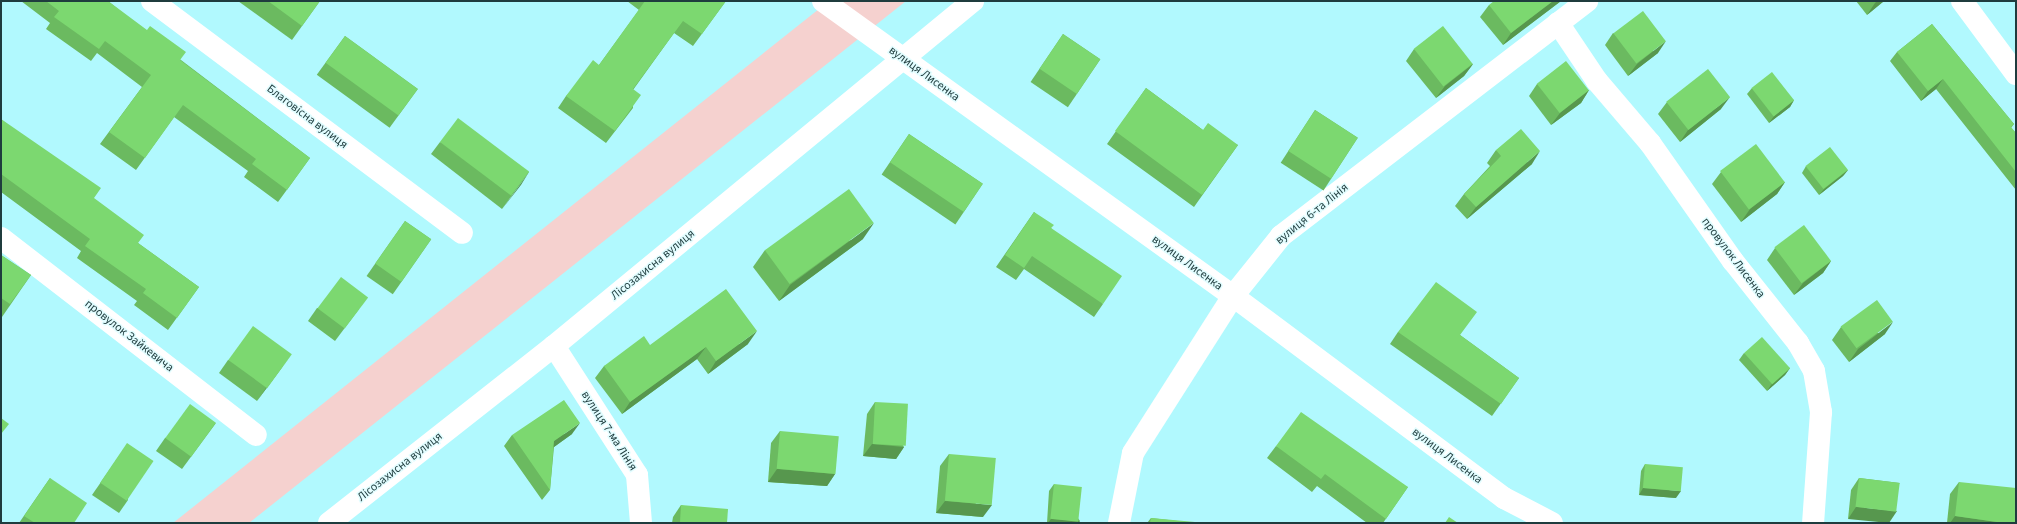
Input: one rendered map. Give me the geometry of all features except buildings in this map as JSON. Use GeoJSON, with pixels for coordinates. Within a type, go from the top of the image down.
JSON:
{"type":"FeatureCollection","features":[{"type":"Feature","properties":{"kind":"street","name":"Благовісна вулиця"},"geometry":{"type":"LineString","coordinates":[[152,1],[462,233]]}},
{"type":"Feature","properties":{"kind":"street","name":"вулиця Лисенка"},"geometry":{"type":"LineString","coordinates":[[823,1],[1233,296],[1504,498],[1552,523]]}},
{"type":"Feature","properties":{"kind":"street","name":"Лісозахисна вулиця"},"geometry":{"type":"LineString","coordinates":[[329,523],[554,346],[973,1]]}},
{"type":"Feature","properties":{"kind":"street","name":"вулиця 6-та Лінія"},"geometry":{"type":"LineString","coordinates":[[1119,523],[1133,453],[1233,296],[1281,236],[1587,1]]}},
{"type":"Feature","properties":{"kind":"street"},"geometry":{"type":"LineString","coordinates":[[1962,1],[2016,74]]}},
{"type":"Feature","properties":{"kind":"street","name":"провулок Лисенка"},"geometry":{"type":"LineString","coordinates":[[1558,23],[1597,81],[1650,143],[1733,261],[1798,343],[1814,371],[1821,412],[1812,523]]}},
{"type":"Feature","properties":{"kind":"street","name":"провулок Зайкевича"},"geometry":{"type":"LineString","coordinates":[[1,238],[256,435]]}},
{"type":"Feature","properties":{"kind":"street","name":"вулиця 7-ма Лінія"},"geometry":{"type":"LineString","coordinates":[[554,346],[637,475],[643,508],[641,523]]}},
{"type":"Feature","properties":{"kind":"shaded area"},"geometry":{"type":"Polygon","coordinates":[[[829,1],[906,1],[249,523],[173,523],[829,1]]]}}]}
